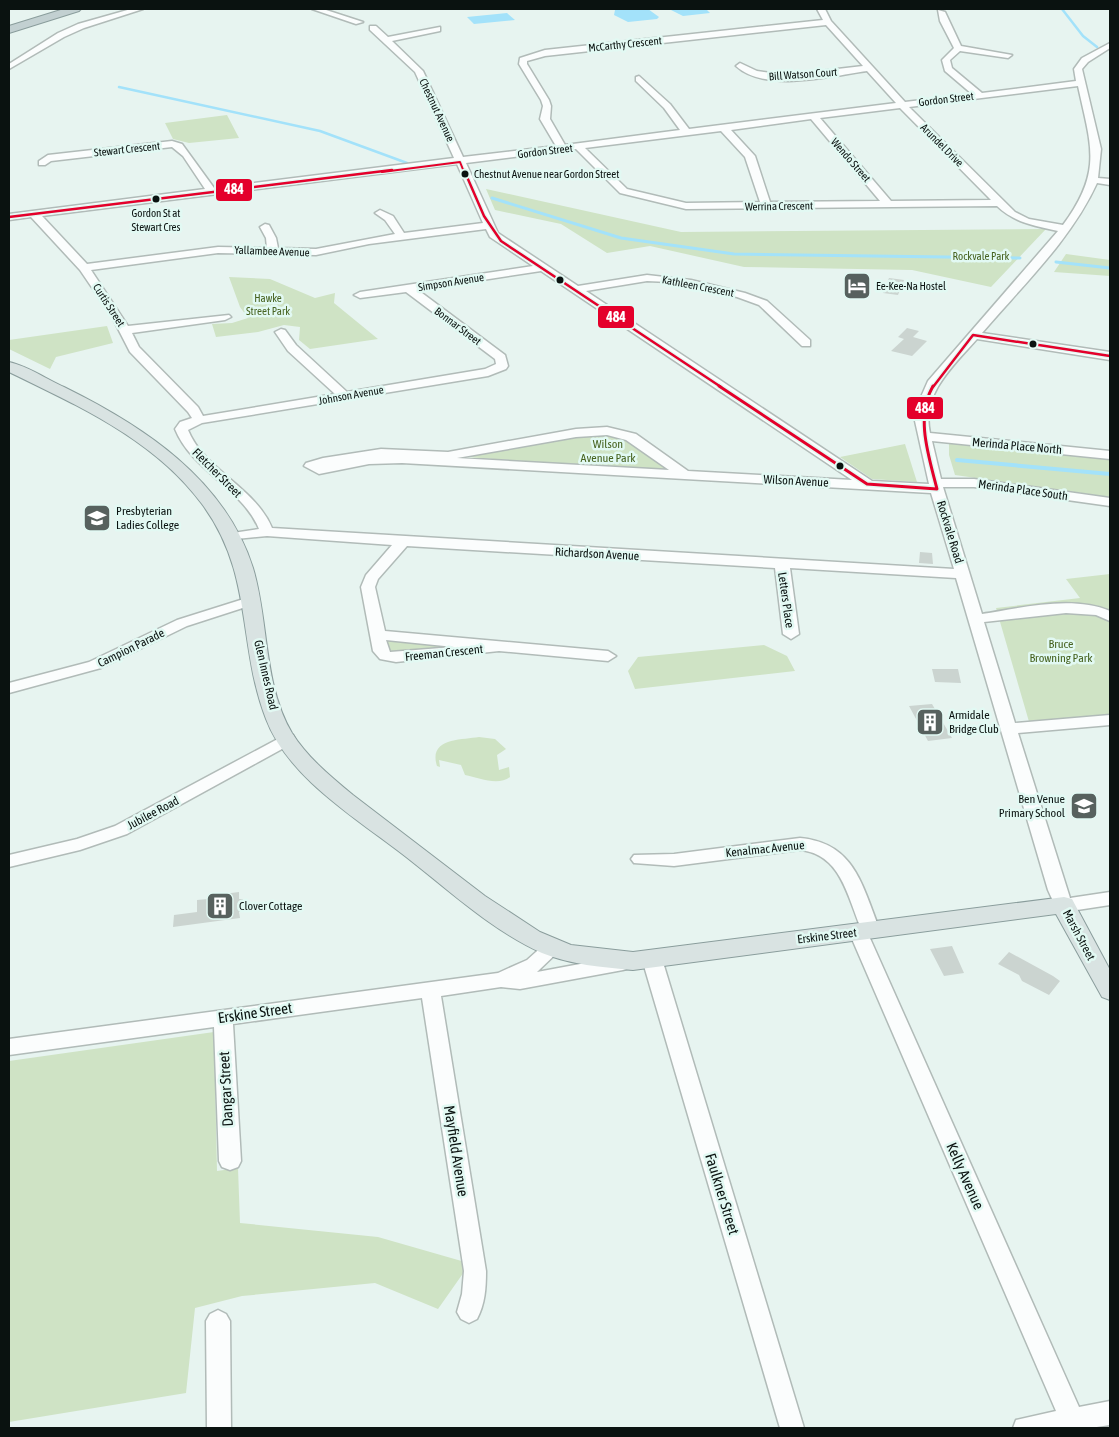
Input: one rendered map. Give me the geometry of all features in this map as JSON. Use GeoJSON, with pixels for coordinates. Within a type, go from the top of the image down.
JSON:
{"type":"FeatureCollection","features":[{"type":"Feature","properties":{"kind":"highway"},"geometry":{"type":"LineString","coordinates":[[9,26],[75,9]]}},
{"type":"Feature","properties":{"kind":"highway"},"geometry":{"type":"LineString","coordinates":[[9,30],[75,9]]}},
{"type":"Feature","properties":{"kind":"main road","name":"Glen Innes Road"},"geometry":{"type":"LineString","coordinates":[[9,366],[112,417],[155,447],[192,482],[218,515],[230,537],[246,575],[266,688],[277,722],[287,739],[311,769],[326,784],[500,917],[560,951],[642,960]]}},
{"type":"Feature","properties":{"kind":"main road","name":"Erskine Street"},"geometry":{"type":"LineString","coordinates":[[642,960],[1064,905]]}},
{"type":"Feature","properties":{"kind":"main road","name":"Marsh Street"},"geometry":{"type":"LineString","coordinates":[[1064,905],[1070,922],[1110,990]]}},
{"type":"Feature","properties":{"kind":"street"},"geometry":{"type":"LineString","coordinates":[[9,67],[61,35],[81,26],[140,9]]}},
{"type":"Feature","properties":{"kind":"street"},"geometry":{"type":"LineString","coordinates":[[316,9],[359,22]]}},
{"type":"Feature","properties":{"kind":"street","name":"Arundel Drive"},"geometry":{"type":"LineString","coordinates":[[821,9],[828,22],[902,105],[999,203],[1015,217],[1064,230]]}},
{"type":"Feature","properties":{"kind":"street"},"geometry":{"type":"LineString","coordinates":[[942,12],[942,20],[954,37],[958,48]]}},
{"type":"Feature","properties":{"kind":"street","name":"McCarthy Crescent"},"geometry":{"type":"LineString","coordinates":[[562,148],[545,120],[545,100],[523,64],[523,60],[526,57],[545,53],[828,22]]}},
{"type":"Feature","properties":{"kind":"street","name":"Chestnut Avenue"},"geometry":{"type":"LineString","coordinates":[[373,28],[419,70],[494,235],[867,484]]}},
{"type":"Feature","properties":{"kind":"street"},"geometry":{"type":"LineString","coordinates":[[387,40],[437,30]]}},
{"type":"Feature","properties":{"kind":"street","name":"Rockvale Road"},"geometry":{"type":"LineString","coordinates":[[1064,905],[936,486],[923,436],[923,406],[934,381],[1064,230],[1084,204],[1094,180],[1097,158],[1095,136],[1078,69],[1080,64],[1110,45]]}},
{"type":"Feature","properties":{"kind":"street"},"geometry":{"type":"LineString","coordinates":[[958,48],[1008,54]]}},
{"type":"Feature","properties":{"kind":"street"},"geometry":{"type":"LineString","coordinates":[[958,48],[946,60],[948,69],[978,95]]}},
{"type":"Feature","properties":{"kind":"street","name":"Bill Watson Court"},"geometry":{"type":"LineString","coordinates":[[740,66],[756,75],[779,78],[869,68]]}},
{"type":"Feature","properties":{"kind":"street"},"geometry":{"type":"LineString","coordinates":[[639,79],[666,106],[686,132]]}},
{"type":"Feature","properties":{"kind":"street","name":"Gordon Street"},"geometry":{"type":"LineString","coordinates":[[9,217],[1081,83]]}},
{"type":"Feature","properties":{"kind":"street","name":"Wendo Street"},"geometry":{"type":"LineString","coordinates":[[813,116],[889,205]]}},
{"type":"Feature","properties":{"kind":"street"},"geometry":{"type":"LineString","coordinates":[[724,128],[750,156],[766,206]]}},
{"type":"Feature","properties":{"kind":"street","name":"Stewart Crescent"},"geometry":{"type":"LineString","coordinates":[[44,158],[172,144],[179,146],[186,154],[212,192]]}},
{"type":"Feature","properties":{"kind":"street","name":"Werrina Crescent"},"geometry":{"type":"LineString","coordinates":[[578,146],[619,188],[628,193],[694,207],[999,203]]}},
{"type":"Feature","properties":{"kind":"street"},"geometry":{"type":"LineString","coordinates":[[1094,180],[1110,182]]}},
{"type":"Feature","properties":{"kind":"street"},"geometry":{"type":"LineString","coordinates":[[380,213],[389,218],[401,236]]}},
{"type":"Feature","properties":{"kind":"street","name":"Curtis Street"},"geometry":{"type":"LineString","coordinates":[[34,214],[84,268],[125,330],[134,349],[194,410],[199,420]]}},
{"type":"Feature","properties":{"kind":"street","name":"Yallambee Avenue"},"geometry":{"type":"LineString","coordinates":[[84,268],[218,250],[316,252],[401,236],[489,225]]}},
{"type":"Feature","properties":{"kind":"street"},"geometry":{"type":"LineString","coordinates":[[265,227],[272,238],[273,252]]}},
{"type":"Feature","properties":{"kind":"street","name":"Simpson Avenue"},"geometry":{"type":"LineString","coordinates":[[360,296],[542,268]]}},
{"type":"Feature","properties":{"kind":"street","name":"Kathleen Crescent"},"geometry":{"type":"LineString","coordinates":[[574,290],[647,278],[669,278],[763,303],[806,343]]}},
{"type":"Feature","properties":{"kind":"street","name":"Bonnar Street"},"geometry":{"type":"LineString","coordinates":[[408,288],[501,358],[502,366]]}},
{"type":"Feature","properties":{"kind":"street"},"geometry":{"type":"LineString","coordinates":[[125,330],[226,317]]}},
{"type":"Feature","properties":{"kind":"street"},"geometry":{"type":"LineString","coordinates":[[281,332],[292,348],[345,396]]}},
{"type":"Feature","properties":{"kind":"street"},"geometry":{"type":"LineString","coordinates":[[974,335],[1110,356]]}},
{"type":"Feature","properties":{"kind":"street","name":"Johnson Avenue"},"geometry":{"type":"LineString","coordinates":[[199,420],[488,372],[502,366]]}},
{"type":"Feature","properties":{"kind":"street","name":"Fletcher Street"},"geometry":{"type":"LineString","coordinates":[[199,420],[182,427],[183,436],[200,458],[250,505],[264,522],[267,532]]}},
{"type":"Feature","properties":{"kind":"street","name":"Wilson Avenue"},"geometry":{"type":"LineString","coordinates":[[447,459],[576,433],[607,431],[631,437],[685,475]]}},
{"type":"Feature","properties":{"kind":"street","name":"Merinda Place North"},"geometry":{"type":"LineString","coordinates":[[923,436],[1110,455]]}},
{"type":"Feature","properties":{"kind":"street","name":"Wilson Avenue"},"geometry":{"type":"LineString","coordinates":[[355,459],[403,456],[685,475],[936,486]]}},
{"type":"Feature","properties":{"kind":"street","name":"Merinda Place South"},"geometry":{"type":"LineString","coordinates":[[936,486],[974,483],[1110,502]]}},
{"type":"Feature","properties":{"kind":"street","name":"Richardson Avenue"},"geometry":{"type":"LineString","coordinates":[[230,537],[267,532],[782,565],[963,574]]}},
{"type":"Feature","properties":{"kind":"street","name":"Freeman Crescent"},"geometry":{"type":"LineString","coordinates":[[403,542],[371,578],[368,587],[381,651],[386,656],[396,657],[495,647],[608,656]]}},
{"type":"Feature","properties":{"kind":"street","name":"Letters Place"},"geometry":{"type":"LineString","coordinates":[[782,565],[791,634]]}},
{"type":"Feature","properties":{"kind":"street","name":"Campion Parade"},"geometry":{"type":"LineString","coordinates":[[9,688],[95,665],[182,623],[250,601]]}},
{"type":"Feature","properties":{"kind":"street"},"geometry":{"type":"LineString","coordinates":[[976,619],[1078,608],[1103,611],[1110,616]]}},
{"type":"Feature","properties":{"kind":"street"},"geometry":{"type":"LineString","coordinates":[[1010,730],[1110,720]]}},
{"type":"Feature","properties":{"kind":"street","name":"Jubilee Road"},"geometry":{"type":"LineString","coordinates":[[9,861],[80,844],[121,830],[287,739]]}},
{"type":"Feature","properties":{"kind":"street","name":"Kenalmac Avenue"},"geometry":{"type":"LineString","coordinates":[[640,859],[674,860],[800,844],[818,846],[831,852],[840,862],[864,931]]}},
{"type":"Feature","properties":{"kind":"street","name":"Erskine Street"},"geometry":{"type":"LineString","coordinates":[[1064,905],[1110,899]]}},
{"type":"Feature","properties":{"kind":"street","name":"Kelly Avenue"},"geometry":{"type":"LineString","coordinates":[[864,931],[1072,1420]]}},
{"type":"Feature","properties":{"kind":"street"},"geometry":{"type":"LineString","coordinates":[[544,978],[560,951]]}},
{"type":"Feature","properties":{"kind":"street","name":"Erskine Street"},"geometry":{"type":"LineString","coordinates":[[501,980],[560,951]]}},
{"type":"Feature","properties":{"kind":"street","name":"Erskine Street"},"geometry":{"type":"LineString","coordinates":[[9,1046],[501,980],[520,982],[642,960]]}},
{"type":"Feature","properties":{"kind":"street","name":"Faulkner Street"},"geometry":{"type":"LineString","coordinates":[[642,960],[792,1428]]}},
{"type":"Feature","properties":{"kind":"street","name":"Mayfield Avenue"},"geometry":{"type":"LineString","coordinates":[[430,989],[476,1271],[474,1294],[469,1312]]}},
{"type":"Feature","properties":{"kind":"street","name":"Dangar Street"},"geometry":{"type":"LineString","coordinates":[[223,1017],[230,1161]]}},
{"type":"Feature","properties":{"kind":"street"},"geometry":{"type":"LineString","coordinates":[[218,1321],[219,1428]]}},
{"type":"Feature","properties":{"kind":"street"},"geometry":{"type":"LineString","coordinates":[[1025,1428],[1110,1413]]}},
{"type":"Feature","properties":{"kind":"green space"},"geometry":{"type":"Polygon","coordinates":[[[227,115],[239,138],[189,143],[173,139],[165,123],[227,115]]]}},
{"type":"Feature","properties":{"kind":"green space","name":"Rockvale Park"},"geometry":{"type":"Polygon","coordinates":[[[486,189],[681,232],[1046,229],[991,287],[912,270],[744,267],[650,246],[607,253],[561,224],[495,210],[486,189]]]}},
{"type":"Feature","properties":{"kind":"green space"},"geometry":{"type":"Polygon","coordinates":[[[1066,254],[1110,260],[1110,276],[1054,272],[1066,254]]]}},
{"type":"Feature","properties":{"kind":"green space","name":"Hawke Street Park"},"geometry":{"type":"Polygon","coordinates":[[[229,277],[270,279],[315,298],[335,293],[334,303],[378,339],[310,349],[299,340],[300,327],[284,325],[258,332],[216,337],[212,324],[232,323],[248,318],[240,307],[229,277]]]}},
{"type":"Feature","properties":{"kind":"green space"},"geometry":{"type":"Polygon","coordinates":[[[107,326],[113,343],[56,357],[50,369],[9,349],[9,340],[107,326]]]}},
{"type":"Feature","properties":{"kind":"green space","name":"Wilson Avenue Park"},"geometry":{"type":"Polygon","coordinates":[[[596,433],[622,435],[670,469],[668,471],[465,457],[596,433]]]}},
{"type":"Feature","properties":{"kind":"green space"},"geometry":{"type":"Polygon","coordinates":[[[949,442],[1110,457],[1110,497],[955,475],[949,455],[949,442]]]}},
{"type":"Feature","properties":{"kind":"green space"},"geometry":{"type":"Polygon","coordinates":[[[905,444],[917,482],[872,479],[840,457],[905,444]]]}},
{"type":"Feature","properties":{"kind":"green space","name":"Bruce Browning Park"},"geometry":{"type":"Polygon","coordinates":[[[1110,574],[1110,723],[1032,732],[996,608],[1080,598],[1066,579],[1110,574]]]}},
{"type":"Feature","properties":{"kind":"green space"},"geometry":{"type":"Polygon","coordinates":[[[378,635],[495,647],[385,656],[378,635]]]}},
{"type":"Feature","properties":{"kind":"green space"},"geometry":{"type":"Polygon","coordinates":[[[764,645],[787,656],[795,671],[635,689],[628,671],[638,657],[764,645]]]}},
{"type":"Feature","properties":{"kind":"green space"},"geometry":{"type":"Polygon","coordinates":[[[479,737],[495,739],[506,749],[497,755],[499,770],[509,767],[510,777],[505,780],[494,781],[465,775],[461,765],[439,760],[440,767],[437,766],[435,757],[437,750],[442,745],[455,740],[479,737]]]}},
{"type":"Feature","properties":{"kind":"green space"},"geometry":{"type":"Polygon","coordinates":[[[214,1032],[217,1171],[238,1168],[240,1223],[378,1237],[465,1262],[464,1272],[438,1309],[375,1283],[242,1296],[195,1308],[186,1393],[9,1422],[9,1061],[214,1032]]]}},
{"type":"Feature","properties":{"kind":"water"},"geometry":{"type":"Polygon","coordinates":[[[648,9],[659,17],[657,19],[628,22],[614,15],[615,10],[648,9]]]}},
{"type":"Feature","properties":{"kind":"water"},"geometry":{"type":"Polygon","coordinates":[[[669,9],[706,9],[710,13],[683,16],[669,9]]]}},
{"type":"Feature","properties":{"kind":"water"},"geometry":{"type":"Polygon","coordinates":[[[507,13],[515,20],[474,24],[467,17],[507,13]]]}},
{"type":"Feature","properties":{"kind":"building"},"geometry":{"type":"Polygon","coordinates":[[[889,278],[904,280],[898,295],[883,293],[889,278]]]}},
{"type":"Feature","properties":{"kind":"building"},"geometry":{"type":"Polygon","coordinates":[[[907,328],[919,331],[913,337],[927,341],[912,356],[891,351],[904,339],[898,337],[907,328]]]}},
{"type":"Feature","properties":{"kind":"building"},"geometry":{"type":"Polygon","coordinates":[[[920,552],[932,553],[933,564],[919,563],[920,552]]]}},
{"type":"Feature","properties":{"kind":"building"},"geometry":{"type":"Polygon","coordinates":[[[932,669],[958,669],[961,683],[935,682],[932,669]]]}},
{"type":"Feature","properties":{"kind":"building","name":"Armidale Bridge Club"},"geometry":{"type":"Polygon","coordinates":[[[932,704],[952,738],[928,741],[909,706],[932,704]]]}},
{"type":"Feature","properties":{"kind":"building","name":"Clover Cottage"},"geometry":{"type":"Polygon","coordinates":[[[239,892],[239,899],[243,899],[244,912],[239,912],[240,918],[173,927],[174,915],[197,912],[197,900],[208,899],[208,896],[239,892]]]}},
{"type":"Feature","properties":{"kind":"building"},"geometry":{"type":"Polygon","coordinates":[[[952,946],[964,973],[944,976],[930,949],[952,946]]]}},
{"type":"Feature","properties":{"kind":"building"},"geometry":{"type":"Polygon","coordinates":[[[1009,952],[1060,981],[1049,995],[1022,981],[1019,975],[998,964],[1009,952]]]}},
{"type":"Feature","properties":{"kind":"waterway"},"geometry":{"type":"LineString","coordinates":[[1062,9],[1083,36],[1097,47]]}},
{"type":"Feature","properties":{"kind":"waterway"},"geometry":{"type":"LineString","coordinates":[[119,87],[320,131],[407,163]]}},
{"type":"Feature","properties":{"kind":"waterway"},"geometry":{"type":"LineString","coordinates":[[492,198],[621,238],[734,254],[1020,258]]}},
{"type":"Feature","properties":{"kind":"waterway"},"geometry":{"type":"LineString","coordinates":[[1056,262],[1110,268]]}},
{"type":"Feature","properties":{"kind":"waterway"},"geometry":{"type":"LineString","coordinates":[[957,460],[1110,474]]}},
{"type":"Feature","properties":{"kind":"transit line","name":"484"},"geometry":{"type":"LineString","coordinates":[[9,217],[460,162],[484,216],[501,241],[867,484],[937,489],[925,439],[924,421],[926,405],[931,390],[941,374],[973,335],[1110,356]]}},
{"type":"Feature","properties":{"kind":"place","name":"Chestnut Avenue near Gordon Street"},"geometry":{"type":"Point","coordinates":[465,174]}},
{"type":"Feature","properties":{"kind":"place","name":"Gordon St at Stewart Cres"},"geometry":{"type":"Point","coordinates":[156,199]}},
{"type":"Feature","properties":{"kind":"place","name":"Ee-Kee-Na Hostel"},"geometry":{"type":"Point","coordinates":[857,286]}},
{"type":"Feature","properties":{"kind":"place","name":"Presbyterian Ladies College"},"geometry":{"type":"Point","coordinates":[97,518]}},
{"type":"Feature","properties":{"kind":"place","name":"Armidale Bridge Club"},"geometry":{"type":"Point","coordinates":[930,722]}},
{"type":"Feature","properties":{"kind":"place","name":"Ben Venue Primary School"},"geometry":{"type":"Point","coordinates":[1084,806]}},
{"type":"Feature","properties":{"kind":"place","name":"Clover Cottage"},"geometry":{"type":"Point","coordinates":[220,906]}}]}
